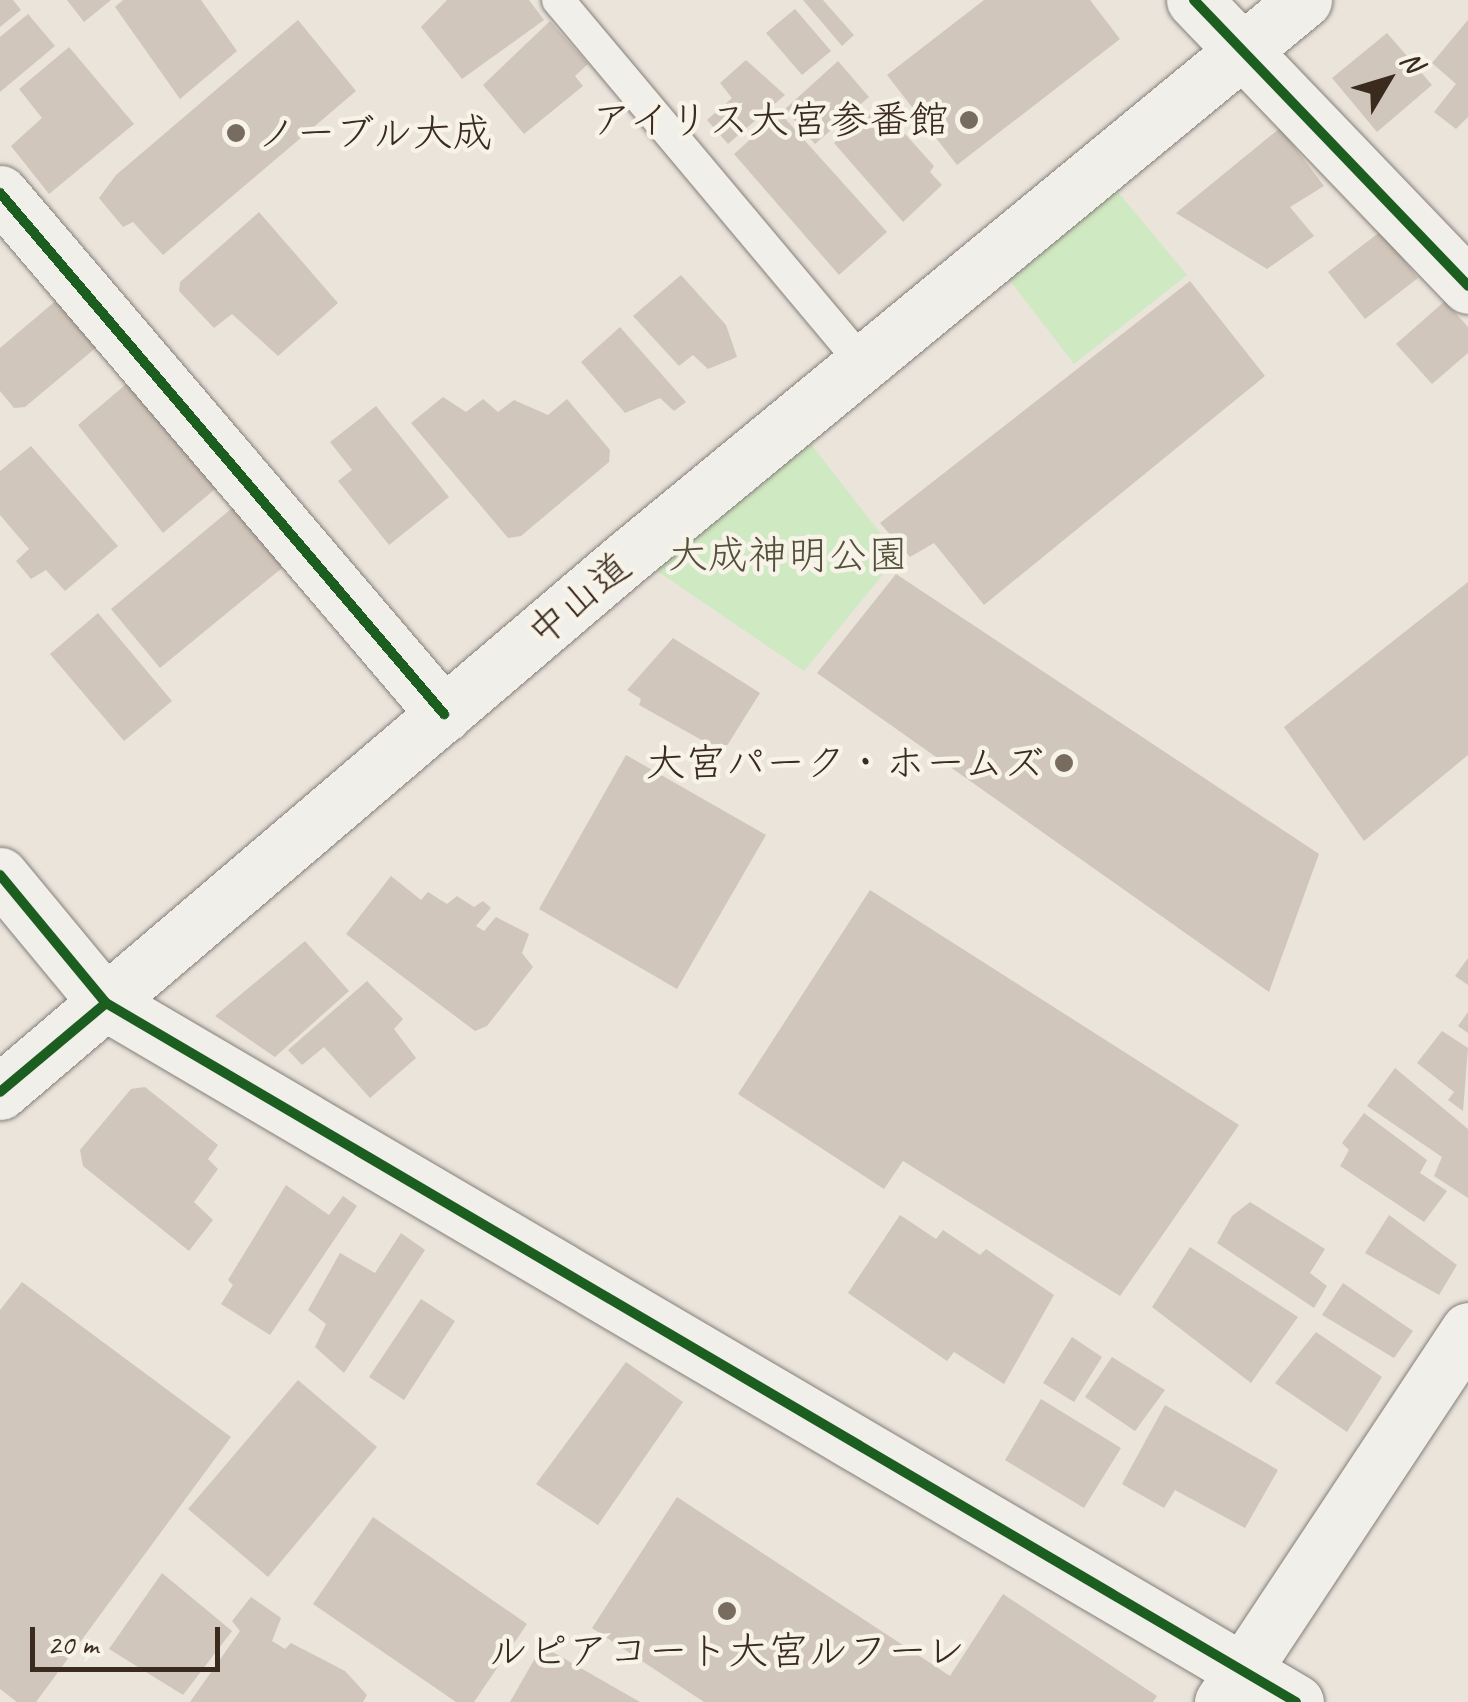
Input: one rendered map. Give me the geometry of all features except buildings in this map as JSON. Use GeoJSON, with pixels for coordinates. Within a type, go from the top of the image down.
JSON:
{"type":"FeatureCollection","features":[{"type":"Feature","properties":{"kind":"main road"},"geometry":{"type":"LineString","coordinates":[[1194,0],[1468,286]]}},
{"type":"Feature","properties":{"kind":"main road","name":"中山道"},"geometry":{"type":"LineString","coordinates":[[0,1092],[444,714],[1304,0]]}},
{"type":"Feature","properties":{"kind":"main road"},"geometry":{"type":"LineString","coordinates":[[0,193],[444,714]]}},
{"type":"Feature","properties":{"kind":"main road"},"geometry":{"type":"LineString","coordinates":[[0,875],[106,1003],[1234,1686],[1296,1702]]}},
{"type":"Feature","properties":{"kind":"main road"},"geometry":{"type":"LineString","coordinates":[[1234,1686],[1468,1330]]}},
{"type":"Feature","properties":{"kind":"lane"},"geometry":{"type":"LineString","coordinates":[[558,0],[864,364]]}},
{"type":"Feature","properties":{"kind":"green space"},"geometry":{"type":"Polygon","coordinates":[[[1107,179],[1187,275],[1074,364],[998,265],[1107,179]]]}},
{"type":"Feature","properties":{"kind":"green space","name":"大成神明公園"},"geometry":{"type":"Polygon","coordinates":[[[800,430],[898,556],[804,671],[644,562],[800,430]]]}},
{"type":"Feature","properties":{"kind":"cycle path"},"geometry":{"type":"LineString","coordinates":[[1194,0],[1468,286]]}},
{"type":"Feature","properties":{"kind":"cycle path"},"geometry":{"type":"LineString","coordinates":[[0,193],[444,714]]}},
{"type":"Feature","properties":{"kind":"cycle path"},"geometry":{"type":"LineString","coordinates":[[0,875],[106,1003],[1296,1702]]}},
{"type":"Feature","properties":{"kind":"cycle path"},"geometry":{"type":"LineString","coordinates":[[0,1092],[106,1003]]}},
{"type":"Feature","properties":{"kind":"place","name":"アイリス大宮参番館"},"geometry":{"type":"Point","coordinates":[969,120]}},
{"type":"Feature","properties":{"kind":"place","name":"ノーブル大成"},"geometry":{"type":"Point","coordinates":[236,133]}},
{"type":"Feature","properties":{"kind":"place","name":"大宮パーク・ホームズ"},"geometry":{"type":"Point","coordinates":[1064,763]}},
{"type":"Feature","properties":{"kind":"place","name":"ルピアコート大宮ルフーレ"},"geometry":{"type":"Point","coordinates":[727,1611]}}]}
